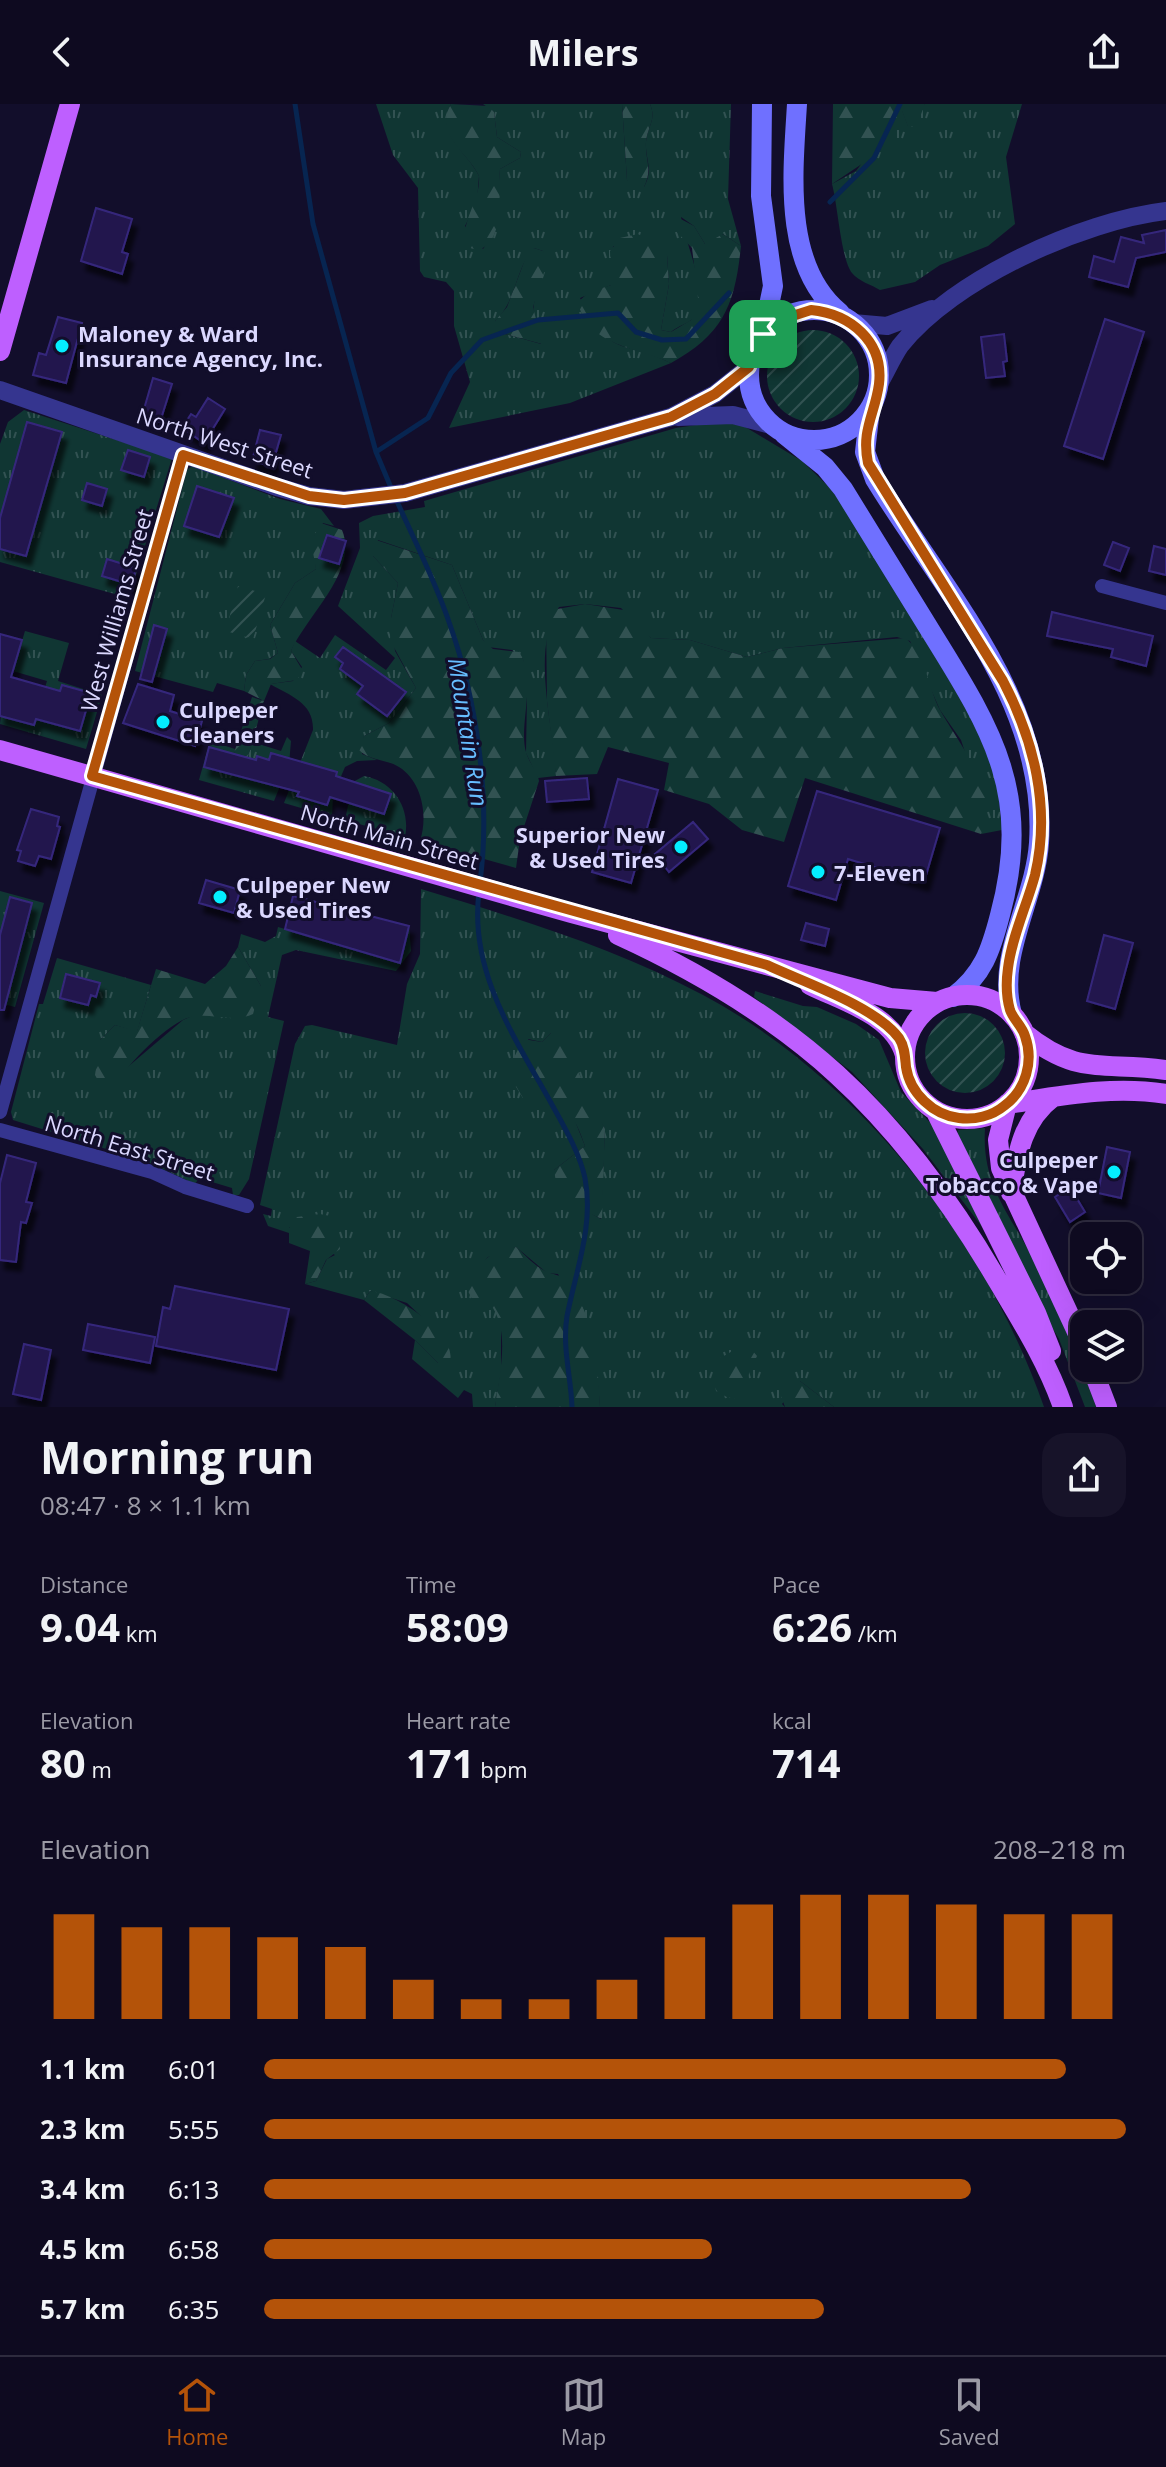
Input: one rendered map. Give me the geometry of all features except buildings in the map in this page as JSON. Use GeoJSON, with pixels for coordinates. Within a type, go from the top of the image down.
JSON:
{"type":"FeatureCollection","features":[{"type":"Feature","properties":{"kind":"main road"},"geometry":{"type":"LineString","coordinates":[[0,351],[70,104]]}},
{"type":"Feature","properties":{"kind":"main road"},"geometry":{"type":"LineString","coordinates":[[762,104],[761,196],[773,286],[763,334],[749,367],[750,389],[757,409],[825,467],[843,489],[967,688],[1000,757],[1012,819],[1005,896],[987,961],[970,984],[945,999],[911,1030],[905,1055]]}},
{"type":"Feature","properties":{"kind":"main road"},"geometry":{"type":"LineString","coordinates":[[797,104],[795,201],[804,260],[813,285],[871,343],[879,370],[865,452],[875,479],[1003,681],[1017,707],[1034,758],[1039,792],[1039,846],[1035,873],[1008,965],[1007,997],[1012,1014],[1024,1033],[1048,1052],[1076,1064],[1166,1070]]}},
{"type":"Feature","properties":{"kind":"main road"},"geometry":{"type":"LineString","coordinates":[[763,334],[793,313],[820,311],[850,320]]}},
{"type":"Feature","properties":{"kind":"main road"},"geometry":{"type":"LineString","coordinates":[[778,430],[803,440],[832,438],[858,425],[870,409]]}},
{"type":"Feature","properties":{"kind":"main road","name":"North Main Street"},"geometry":{"type":"LineString","coordinates":[[0,750],[571,913],[890,998],[988,998],[1012,1014]]}},
{"type":"Feature","properties":{"kind":"main road"},"geometry":{"type":"LineString","coordinates":[[571,913],[715,985],[772,1021],[816,1054],[880,1113],[914,1153],[963,1222],[1032,1339],[1063,1407]]}},
{"type":"Feature","properties":{"kind":"main road","name":"North Main Street"},"geometry":{"type":"LineString","coordinates":[[767,965],[872,1015],[899,1039],[910,1081],[935,1110],[1036,1313],[1069,1407]]}},
{"type":"Feature","properties":{"kind":"main road"},"geometry":{"type":"LineString","coordinates":[[1024,1033],[1027,1071],[1023,1083],[1007,1104],[998,1150],[1011,1193],[1042,1250],[1070,1315]]}},
{"type":"Feature","properties":{"kind":"main road"},"geometry":{"type":"LineString","coordinates":[[935,1110],[972,1119],[1007,1104],[1053,1097],[1123,1090],[1166,1094]]}},
{"type":"Feature","properties":{"kind":"main road"},"geometry":{"type":"LineString","coordinates":[[1011,1193],[1024,1133],[1037,1111],[1053,1097]]}},
{"type":"Feature","properties":{"kind":"main road"},"geometry":{"type":"LineString","coordinates":[[1097,1382],[1107,1407]]}},
{"type":"Feature","properties":{"kind":"street"},"geometry":{"type":"LineString","coordinates":[[850,320],[887,326],[946,304],[1054,242],[1112,222],[1166,211]]}},
{"type":"Feature","properties":{"kind":"street"},"geometry":{"type":"LineString","coordinates":[[879,384],[898,349],[946,304]]}},
{"type":"Feature","properties":{"kind":"street","name":"North West Street"},"geometry":{"type":"LineString","coordinates":[[0,390],[309,496],[344,500],[375,498],[420,489],[671,417],[715,394],[749,367]]}},
{"type":"Feature","properties":{"kind":"street","name":"North West Street"},"geometry":{"type":"LineString","coordinates":[[671,417],[733,415],[778,430]]}},
{"type":"Feature","properties":{"kind":"street","name":"West Williams Street"},"geometry":{"type":"LineString","coordinates":[[0,1112],[183,455]]}},
{"type":"Feature","properties":{"kind":"street"},"geometry":{"type":"LineString","coordinates":[[1102,586],[1166,603]]}},
{"type":"Feature","properties":{"kind":"street","name":"North East Street"},"geometry":{"type":"LineString","coordinates":[[0,1130],[152,1172],[185,1187],[247,1206]]}},
{"type":"Feature","properties":{"kind":"green space"},"geometry":{"type":"Polygon","coordinates":[[[376,104],[451,104],[447,115],[450,134],[479,176],[477,201],[465,226],[483,249],[495,232],[500,169],[520,158],[521,152],[497,137],[494,112],[483,104],[622,104],[627,180],[644,187],[649,170],[646,142],[652,119],[650,104],[731,104],[728,199],[741,246],[723,234],[711,244],[705,244],[694,226],[681,217],[698,282],[698,308],[693,318],[671,332],[661,330],[669,284],[667,255],[613,246],[611,285],[580,298],[609,339],[671,363],[570,403],[449,428],[470,382],[454,326],[454,291],[446,282],[424,277],[420,271],[418,188],[393,155],[376,104]],[[534,248],[528,256],[508,304],[495,321],[505,334],[541,344],[533,313],[543,268],[543,251],[534,248]]]}},
{"type":"Feature","properties":{"kind":"green space"},"geometry":{"type":"Polygon","coordinates":[[[451,104],[488,106],[494,112],[497,137],[521,152],[520,158],[500,169],[496,228],[493,238],[477,250],[467,247],[465,229],[477,195],[479,176],[449,134],[446,125],[451,104]]]}},
{"type":"Feature","properties":{"kind":"green space"},"geometry":{"type":"Polygon","coordinates":[[[622,104],[650,104],[652,110],[646,142],[648,175],[644,187],[633,188],[627,180],[622,104]]]}},
{"type":"Feature","properties":{"kind":"green space"},"geometry":{"type":"Polygon","coordinates":[[[833,104],[925,104],[916,127],[908,127],[902,111],[896,123],[896,141],[832,184],[833,104]]]}},
{"type":"Feature","properties":{"kind":"green space"},"geometry":{"type":"Polygon","coordinates":[[[925,104],[1022,104],[1006,157],[1015,224],[988,246],[940,265],[915,282],[880,290],[858,278],[848,266],[832,184],[856,171],[902,110],[908,126],[925,104]]]}},
{"type":"Feature","properties":{"kind":"green space"},"geometry":{"type":"Polygon","coordinates":[[[677,217],[694,226],[705,244],[723,234],[741,246],[735,285],[724,315],[703,341],[671,363],[603,337],[583,317],[578,302],[588,293],[611,285],[610,251],[620,238],[638,234],[662,247],[667,255],[669,284],[661,330],[671,332],[691,320],[698,298],[692,248],[674,229],[677,217]]]}},
{"type":"Feature","properties":{"kind":"green space"},"geometry":{"type":"Polygon","coordinates":[[[529,249],[543,251],[548,260],[533,307],[542,344],[505,334],[495,321],[507,307],[529,249]]]}},
{"type":"Feature","properties":{"kind":"green space"},"geometry":{"type":"Polygon","coordinates":[[[813,330],[831,333],[846,343],[856,358],[859,376],[856,394],[846,409],[831,419],[813,422],[795,419],[780,409],[770,394],[767,376],[770,358],[780,343],[795,333],[813,330]]]}},
{"type":"Feature","properties":{"kind":"green space"},"geometry":{"type":"Polygon","coordinates":[[[24,410],[172,458],[129,598],[0,562],[0,444],[8,422],[24,410]]]}},
{"type":"Feature","properties":{"kind":"green space"},"geometry":{"type":"Polygon","coordinates":[[[716,422],[742,425],[802,461],[828,486],[855,521],[973,720],[997,780],[1002,830],[981,834],[986,815],[961,740],[940,710],[910,641],[897,637],[783,648],[747,657],[690,640],[651,638],[621,608],[585,604],[559,607],[550,625],[545,666],[556,776],[538,778],[526,753],[527,696],[523,659],[512,650],[488,647],[452,565],[378,540],[373,556],[398,583],[391,618],[395,651],[416,688],[389,723],[364,736],[362,754],[377,760],[357,761],[345,767],[333,795],[332,817],[284,803],[313,730],[310,713],[305,707],[270,684],[293,681],[302,667],[291,651],[295,641],[320,658],[335,635],[386,670],[395,658],[338,606],[360,548],[359,523],[373,516],[425,507],[424,501],[676,428],[716,422]]]}},
{"type":"Feature","properties":{"kind":"green space"},"geometry":{"type":"Polygon","coordinates":[[[192,466],[280,499],[321,509],[334,526],[323,523],[314,536],[316,569],[295,583],[270,625],[278,653],[269,659],[255,661],[246,675],[244,691],[217,683],[213,692],[135,671],[187,470],[192,466]]]}},
{"type":"Feature","properties":{"kind":"green space"},"geometry":{"type":"Polygon","coordinates":[[[321,523],[342,530],[345,545],[338,577],[291,651],[303,671],[297,680],[271,684],[264,701],[244,691],[246,675],[255,661],[270,659],[278,653],[270,625],[295,583],[316,569],[311,541],[321,523]]]}},
{"type":"Feature","properties":{"kind":"green space"},"geometry":{"type":"Polygon","coordinates":[[[370,540],[452,565],[483,640],[493,649],[519,652],[524,663],[527,688],[524,741],[527,756],[539,781],[520,839],[516,868],[420,841],[422,801],[414,782],[399,767],[359,750],[364,736],[389,723],[416,688],[390,640],[398,583],[373,556],[370,540]]]}},
{"type":"Feature","properties":{"kind":"green space"},"geometry":{"type":"Polygon","coordinates":[[[238,586],[266,594],[253,639],[226,631],[238,586]]]}},
{"type":"Feature","properties":{"kind":"green space"},"geometry":{"type":"Polygon","coordinates":[[[585,604],[630,611],[651,638],[690,640],[747,657],[783,648],[905,638],[918,652],[940,710],[982,786],[986,819],[981,834],[805,778],[784,842],[742,830],[709,804],[664,790],[669,763],[608,747],[597,774],[556,776],[547,701],[546,620],[552,610],[585,604]]]}},
{"type":"Feature","properties":{"kind":"green space"},"geometry":{"type":"Polygon","coordinates":[[[25,631],[69,643],[58,681],[102,695],[86,749],[0,724],[1,716],[34,725],[47,681],[13,671],[25,631]]]}},
{"type":"Feature","properties":{"kind":"green space"},"geometry":{"type":"Polygon","coordinates":[[[252,697],[264,701],[247,760],[233,756],[252,697]]]}},
{"type":"Feature","properties":{"kind":"green space"},"geometry":{"type":"Polygon","coordinates":[[[287,737],[291,741],[289,764],[274,801],[199,780],[210,741],[235,749],[234,756],[247,760],[252,742],[281,751],[287,737]]]}},
{"type":"Feature","properties":{"kind":"green space"},"geometry":{"type":"Polygon","coordinates":[[[364,776],[383,784],[398,798],[405,816],[405,837],[345,820],[353,782],[364,776]]]}},
{"type":"Feature","properties":{"kind":"green space"},"geometry":{"type":"Polygon","coordinates":[[[421,889],[528,923],[634,962],[703,995],[760,1030],[814,1071],[865,1119],[911,1170],[952,1226],[988,1284],[1019,1345],[1044,1407],[834,1407],[800,1381],[782,1404],[785,1407],[600,1407],[593,1352],[568,1292],[558,1274],[547,1273],[516,1247],[488,1257],[477,1268],[501,1320],[501,1371],[495,1407],[473,1407],[472,1394],[464,1390],[458,1398],[412,1359],[415,1340],[438,1363],[437,1331],[407,1303],[370,1291],[364,1300],[305,1284],[316,1281],[327,1259],[335,1255],[289,1227],[289,1233],[268,1226],[263,1214],[271,1216],[272,1209],[260,1205],[295,1044],[305,1026],[397,1045],[407,984],[420,954],[421,889]],[[551,1033],[542,1042],[528,1039],[561,1105],[573,1116],[585,1146],[554,1170],[577,1206],[601,1219],[605,1129],[551,1033]]]}},
{"type":"Feature","properties":{"kind":"green space"},"geometry":{"type":"Polygon","coordinates":[[[0,891],[44,903],[15,1007],[0,1003],[0,891]]]}},
{"type":"Feature","properties":{"kind":"green space"},"geometry":{"type":"Polygon","coordinates":[[[409,926],[411,951],[396,971],[296,950],[282,955],[268,1017],[284,1021],[249,1179],[239,1195],[233,1195],[232,1188],[199,1178],[195,1184],[148,1162],[13,1120],[11,1112],[39,1004],[43,1004],[57,958],[151,985],[137,1032],[115,1025],[100,1040],[123,1071],[183,1020],[261,986],[238,947],[241,934],[265,942],[276,936],[278,927],[399,963],[409,926]]]}},
{"type":"Feature","properties":{"kind":"green space"},"geometry":{"type":"Polygon","coordinates":[[[238,947],[261,986],[253,1014],[237,1018],[199,1016],[182,1021],[149,1045],[116,1084],[101,1086],[95,1075],[100,1040],[115,1025],[137,1031],[156,969],[205,984],[226,966],[238,947]]]}},
{"type":"Feature","properties":{"kind":"green space"},"geometry":{"type":"Polygon","coordinates":[[[755,991],[803,1006],[817,1007],[856,1024],[879,1040],[901,1092],[937,1130],[983,1228],[923,1149],[852,1072],[754,997],[755,991]]]}},
{"type":"Feature","properties":{"kind":"green space"},"geometry":{"type":"Polygon","coordinates":[[[965,1013],[980,1016],[993,1025],[1002,1038],[1005,1053],[1002,1068],[993,1081],[980,1090],[965,1093],[950,1090],[937,1081],[928,1068],[925,1053],[928,1038],[937,1025],[950,1016],[965,1013]]]}},
{"type":"Feature","properties":{"kind":"green space"},"geometry":{"type":"Polygon","coordinates":[[[559,1031],[605,1129],[602,1219],[559,1200],[554,1170],[585,1146],[570,1115],[548,1104],[524,1100],[507,1072],[523,1039],[542,1042],[551,1033],[559,1031]]]}},
{"type":"Feature","properties":{"kind":"green space"},"geometry":{"type":"Polygon","coordinates":[[[985,1128],[988,1169],[994,1186],[1047,1287],[1070,1341],[1070,1368],[1059,1339],[1017,1268],[957,1135],[958,1130],[985,1128]]]}},
{"type":"Feature","properties":{"kind":"green space"},"geometry":{"type":"Polygon","coordinates":[[[330,1216],[340,1249],[326,1260],[316,1281],[305,1284],[310,1251],[289,1243],[289,1228],[297,1217],[330,1216]]]}},
{"type":"Feature","properties":{"kind":"green space"},"geometry":{"type":"Polygon","coordinates":[[[516,1247],[541,1269],[564,1279],[576,1293],[593,1341],[600,1407],[495,1407],[502,1356],[501,1330],[493,1308],[474,1303],[466,1287],[466,1274],[499,1249],[516,1247]]]}},
{"type":"Feature","properties":{"kind":"green space"},"geometry":{"type":"Polygon","coordinates":[[[370,1291],[409,1307],[436,1328],[450,1353],[449,1364],[438,1363],[415,1340],[364,1300],[370,1291]]]}},
{"type":"Feature","properties":{"kind":"green space"},"geometry":{"type":"Polygon","coordinates":[[[746,1343],[757,1356],[749,1373],[747,1395],[735,1399],[716,1391],[713,1375],[717,1360],[746,1343]]]}},
{"type":"Feature","properties":{"kind":"green space"},"geometry":{"type":"Polygon","coordinates":[[[800,1381],[834,1407],[785,1407],[778,1388],[781,1382],[800,1381]]]}},
{"type":"Feature","properties":{"kind":"green space"},"geometry":{"type":"Polygon","coordinates":[[[1075,1382],[1086,1382],[1096,1407],[1085,1407],[1075,1382]]]}},
{"type":"Feature","properties":{"kind":"waterway","name":"Mountain Run"},"geometry":{"type":"LineString","coordinates":[[295,104],[313,224],[376,452],[392,490]]}},
{"type":"Feature","properties":{"kind":"waterway"},"geometry":{"type":"LineString","coordinates":[[830,202],[874,158],[900,104]]}},
{"type":"Feature","properties":{"kind":"waterway"},"geometry":{"type":"LineString","coordinates":[[376,452],[428,418],[451,373],[482,340],[538,320],[618,313],[636,332],[662,340],[686,339],[729,293]]}},
{"type":"Feature","properties":{"kind":"waterway","name":"Mountain Run"},"geometry":{"type":"LineString","coordinates":[[396,499],[443,606],[467,684],[482,784],[484,818],[480,882]]}},
{"type":"Feature","properties":{"kind":"waterway","name":"Mountain Run"},"geometry":{"type":"LineString","coordinates":[[479,892],[478,921],[487,975],[509,1026],[570,1138],[585,1178],[586,1231],[566,1328],[572,1407]]}},
{"type":"Feature","properties":{"kind":"place","name":"Maloney & Ward Insurance Agency, Inc."},"geometry":{"type":"Point","coordinates":[62,346]}},
{"type":"Feature","properties":{"kind":"place","name":"Culpeper Cleaners"},"geometry":{"type":"Point","coordinates":[163,722]}},
{"type":"Feature","properties":{"kind":"place","name":"Superior New & Used Tires"},"geometry":{"type":"Point","coordinates":[681,847]}},
{"type":"Feature","properties":{"kind":"place","name":"7-Eleven"},"geometry":{"type":"Point","coordinates":[818,872]}},
{"type":"Feature","properties":{"kind":"place","name":"Culpeper New & Used Tires"},"geometry":{"type":"Point","coordinates":[220,897]}},
{"type":"Feature","properties":{"kind":"place","name":"Culpeper Tobacco & Vape"},"geometry":{"type":"Point","coordinates":[1114,1172]}},
{"type":"Feature","properties":{"kind":"route"},"geometry":{"type":"LineString","coordinates":[[811,310],[847,318],[871,343],[879,370],[879,384],[870,409],[865,439],[868,463],[890,504],[1003,681],[1027,733],[1039,788],[1039,846],[1035,873],[1008,965],[1006,982],[1012,1014],[1024,1033],[1029,1058],[1023,1083],[1016,1095],[997,1111],[985,1116],[959,1118],[935,1110],[916,1092],[906,1068],[903,1045],[888,1027],[872,1015],[767,965],[571,913],[92,776],[183,455],[309,496],[344,500],[405,493],[671,417],[715,394],[749,367],[751,355],[763,334],[777,321],[793,313],[811,310]]}}]}
